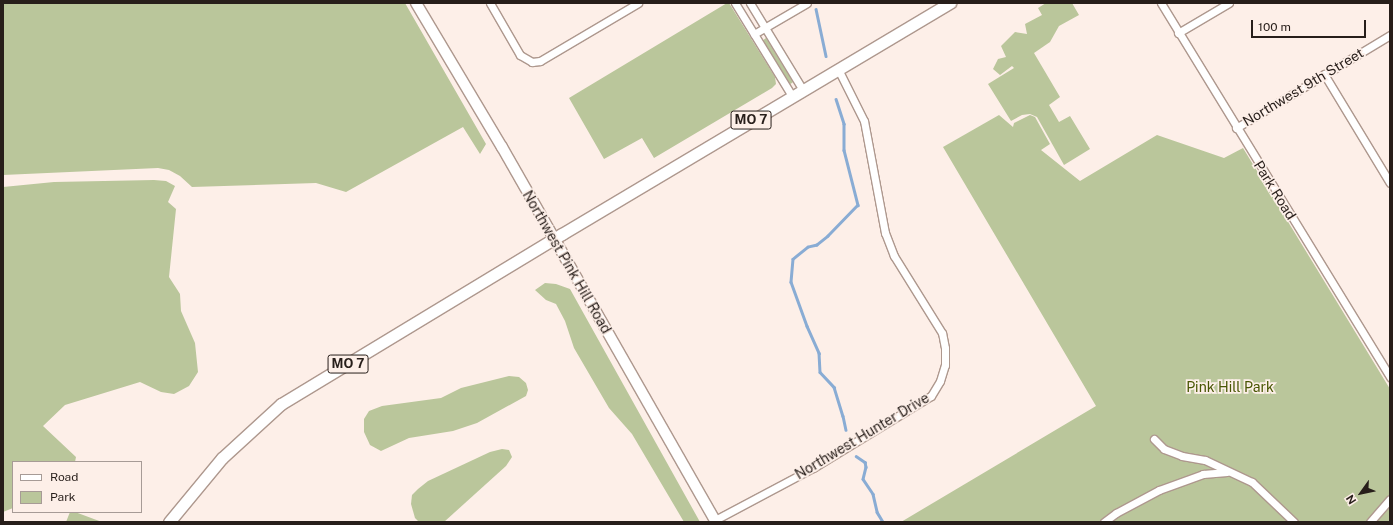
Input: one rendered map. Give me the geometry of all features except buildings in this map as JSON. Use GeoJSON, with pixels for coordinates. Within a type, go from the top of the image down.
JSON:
{"type":"FeatureCollection","features":[{"type":"Feature","properties":{"kind":"main road","name":"Northwest Pink Hill Road"},"geometry":{"type":"LineString","coordinates":[[416,3],[502,147],[553,239],[715,521]]}},
{"type":"Feature","properties":{"kind":"main road","name":"MO 7"},"geometry":{"type":"LineString","coordinates":[[169,522],[222,458],[281,404],[553,239],[950,3]]}},
{"type":"Feature","properties":{"kind":"street"},"geometry":{"type":"LineString","coordinates":[[490,3],[520,55],[532,62],[540,60],[638,3]]}},
{"type":"Feature","properties":{"kind":"street"},"geometry":{"type":"LineString","coordinates":[[735,3],[792,96]]}},
{"type":"Feature","properties":{"kind":"street"},"geometry":{"type":"LineString","coordinates":[[750,3],[803,90]]}},
{"type":"Feature","properties":{"kind":"street"},"geometry":{"type":"LineString","coordinates":[[754,34],[807,3]]}},
{"type":"Feature","properties":{"kind":"street","name":"Park Road"},"geometry":{"type":"LineString","coordinates":[[1161,3],[1236,128],[1390,377]]}},
{"type":"Feature","properties":{"kind":"street"},"geometry":{"type":"LineString","coordinates":[[1178,33],[1229,3]]}},
{"type":"Feature","properties":{"kind":"street","name":"Northwest 9th Street"},"geometry":{"type":"LineString","coordinates":[[1236,128],[1390,35]]}},
{"type":"Feature","properties":{"kind":"street","name":"Northwest Hunter Drive"},"geometry":{"type":"LineString","coordinates":[[715,521],[813,468],[931,396],[940,381],[945,364],[945,348],[942,334],[894,256],[885,233],[864,121],[838,69]]}},
{"type":"Feature","properties":{"kind":"street"},"geometry":{"type":"LineString","coordinates":[[1324,74],[1390,183]]}},
{"type":"Feature","properties":{"kind":"street"},"geometry":{"type":"LineString","coordinates":[[1154,439],[1164,448],[1182,456],[1205,460],[1227,472],[1252,482],[1294,522]]}},
{"type":"Feature","properties":{"kind":"street"},"geometry":{"type":"LineString","coordinates":[[1104,522],[1159,490],[1202,474],[1227,472]]}},
{"type":"Feature","properties":{"kind":"street"},"geometry":{"type":"LineString","coordinates":[[1370,522],[1390,499]]}},
{"type":"Feature","properties":{"kind":"green space"},"geometry":{"type":"Polygon","coordinates":[[[3,3],[405,3],[486,144],[480,154],[463,127],[346,192],[316,183],[192,187],[180,176],[169,170],[158,168],[3,175],[3,3]]]}},
{"type":"Feature","properties":{"kind":"green space"},"geometry":{"type":"Polygon","coordinates":[[[729,3],[775,77],[776,84],[772,88],[654,158],[642,138],[604,159],[569,98],[729,3]]]}},
{"type":"Feature","properties":{"kind":"green space"},"geometry":{"type":"Polygon","coordinates":[[[1046,3],[1072,3],[1079,15],[1059,26],[1050,42],[1034,53],[1060,97],[1049,105],[1059,122],[1070,116],[1090,149],[1064,165],[1037,117],[1030,114],[1022,115],[1011,121],[988,84],[1014,68],[1012,66],[1000,75],[993,69],[998,59],[1006,57],[1001,46],[1015,32],[1027,34],[1025,24],[1042,15],[1038,8],[1046,3]]]}},
{"type":"Feature","properties":{"kind":"green space"},"geometry":{"type":"Polygon","coordinates":[[[766,38],[793,82],[792,83],[790,84],[779,66],[772,60],[762,41],[766,38]]]}},
{"type":"Feature","properties":{"kind":"green space","name":"Pink Hill Park"},"geometry":{"type":"Polygon","coordinates":[[[999,115],[1013,127],[1014,123],[1030,115],[1035,117],[1050,144],[1041,150],[1080,181],[1157,135],[1224,158],[1243,148],[1390,389],[1390,522],[901,522],[1096,406],[943,147],[999,115]]]}},
{"type":"Feature","properties":{"kind":"green space"},"geometry":{"type":"Polygon","coordinates":[[[154,180],[166,181],[175,186],[168,202],[176,209],[169,277],[180,294],[181,311],[195,343],[198,372],[189,386],[174,394],[161,392],[140,382],[65,405],[43,426],[76,457],[75,461],[12,461],[12,508],[3,512],[3,187],[54,182],[154,180]]]}},
{"type":"Feature","properties":{"kind":"green space"},"geometry":{"type":"Polygon","coordinates":[[[545,283],[556,284],[570,289],[700,522],[684,522],[632,434],[609,408],[574,348],[565,321],[556,304],[546,300],[535,290],[545,283]]]}},
{"type":"Feature","properties":{"kind":"green space"},"geometry":{"type":"Polygon","coordinates":[[[509,376],[519,377],[526,383],[528,390],[526,396],[477,423],[453,431],[409,438],[381,451],[370,445],[364,432],[364,419],[369,411],[382,406],[441,398],[461,388],[509,376]]]}},
{"type":"Feature","properties":{"kind":"green space"},"geometry":{"type":"Polygon","coordinates":[[[502,449],[509,450],[512,457],[506,466],[444,522],[419,522],[415,518],[411,504],[412,495],[428,481],[490,452],[502,449]]]}},
{"type":"Feature","properties":{"kind":"green space"},"geometry":{"type":"Polygon","coordinates":[[[70,513],[78,513],[102,522],[66,522],[70,513]]]}},
{"type":"Feature","properties":{"kind":"waterway"},"geometry":{"type":"LineString","coordinates":[[816,9],[826,56]]}},
{"type":"Feature","properties":{"kind":"waterway"},"geometry":{"type":"LineString","coordinates":[[836,99],[844,124],[844,150],[858,205],[828,236],[817,245],[808,247],[793,259],[791,282],[807,326],[819,353],[820,372],[834,387],[846,430]]}},
{"type":"Feature","properties":{"kind":"waterway"},"geometry":{"type":"LineString","coordinates":[[856,456],[865,462],[866,467],[863,479],[873,494],[877,512],[883,522]]}}]}
